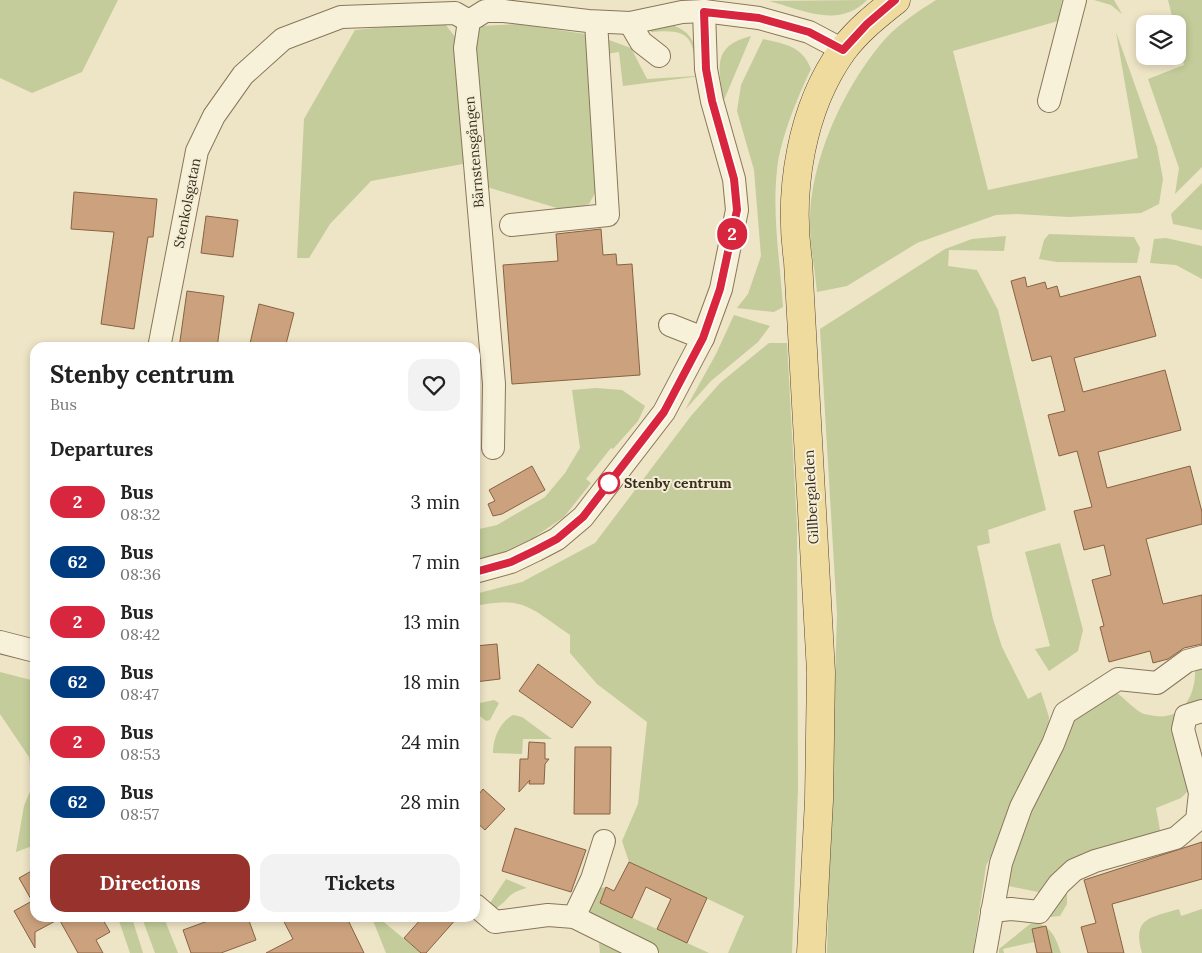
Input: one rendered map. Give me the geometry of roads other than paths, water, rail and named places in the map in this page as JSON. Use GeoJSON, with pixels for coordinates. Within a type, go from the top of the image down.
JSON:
{"type":"FeatureCollection","features":[{"type":"Feature","properties":{"kind":"main road","name":"Gillbergaleden"},"geometry":{"type":"LineString","coordinates":[[812,953],[819,800],[821,672],[794,210],[800,161],[813,110],[826,81],[843,50],[867,24],[896,0]]}},
{"type":"Feature","properties":{"kind":"street"},"geometry":{"type":"LineString","coordinates":[[1049,101],[1075,0]]}},
{"type":"Feature","properties":{"kind":"street","name":"Stenkolsgatan"},"geometry":{"type":"LineString","coordinates":[[160,342],[196,151],[214,116],[243,75],[283,39],[342,8],[454,13],[469,21]]}},
{"type":"Feature","properties":{"kind":"street"},"geometry":{"type":"LineString","coordinates":[[469,21],[485,11],[504,11],[596,22],[642,14],[704,12],[759,18],[809,32],[843,50]]}},
{"type":"Feature","properties":{"kind":"street"},"geometry":{"type":"LineString","coordinates":[[480,571],[511,562],[536,550],[557,539],[583,517],[664,412],[703,338],[720,289],[737,210],[734,179],[712,101],[706,69],[704,12]]}},
{"type":"Feature","properties":{"kind":"street"},"geometry":{"type":"LineString","coordinates":[[642,14],[641,42],[660,56]]}},
{"type":"Feature","properties":{"kind":"street","name":"Bärnstensgången"},"geometry":{"type":"LineString","coordinates":[[469,21],[465,48],[494,384],[494,448]]}},
{"type":"Feature","properties":{"kind":"street"},"geometry":{"type":"LineString","coordinates":[[511,225],[608,215],[596,22]]}},
{"type":"Feature","properties":{"kind":"street"},"geometry":{"type":"LineString","coordinates":[[670,325],[703,338]]}},
{"type":"Feature","properties":{"kind":"street"},"geometry":{"type":"LineString","coordinates":[[0,642],[30,650]]}},
{"type":"Feature","properties":{"kind":"street"},"geometry":{"type":"LineString","coordinates":[[984,953],[1002,863],[1021,807],[1053,744],[1065,713],[1118,679],[1157,683],[1187,661],[1202,656]]}},
{"type":"Feature","properties":{"kind":"street"},"geometry":{"type":"LineString","coordinates":[[992,911],[1011,909],[1039,912],[1059,884],[1074,870],[1095,860],[1176,838],[1197,820],[1200,792],[1183,729],[1186,716],[1202,711]]}},
{"type":"Feature","properties":{"kind":"street"},"geometry":{"type":"LineString","coordinates":[[574,917],[592,879],[604,841]]}},
{"type":"Feature","properties":{"kind":"street"},"geometry":{"type":"LineString","coordinates":[[480,909],[495,922],[548,915],[574,917],[647,953]]}},
{"type":"Feature","properties":{"kind":"place","name":"Stenby centrum"},"geometry":{"type":"Point","coordinates":[609,483]}}]}
